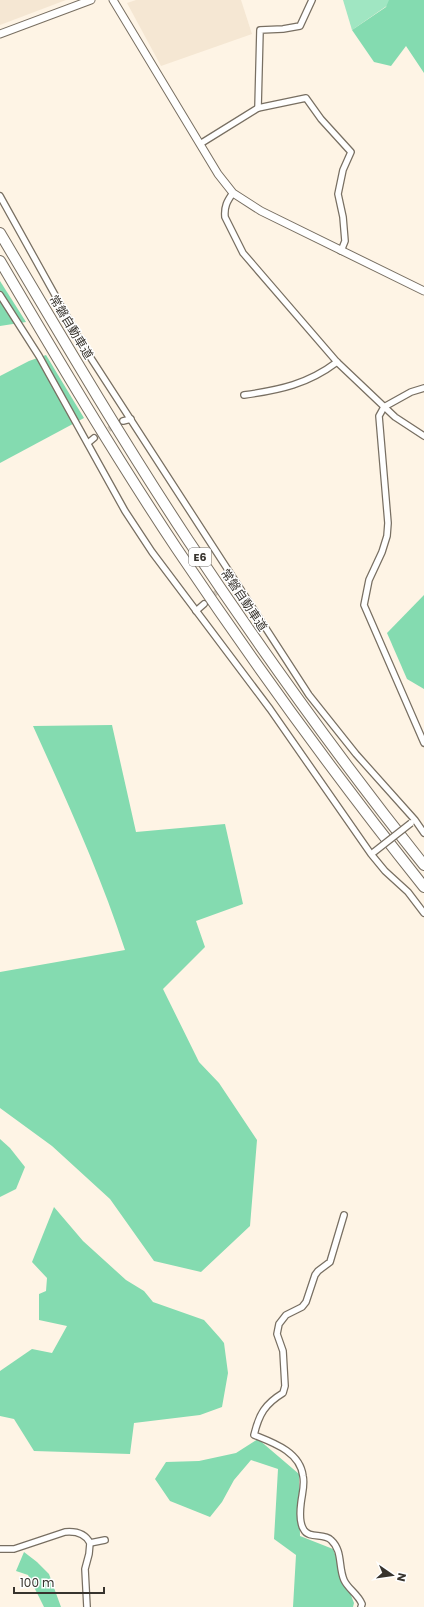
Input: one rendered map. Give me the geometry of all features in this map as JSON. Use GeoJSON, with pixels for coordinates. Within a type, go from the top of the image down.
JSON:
{"type":"FeatureCollection","features":[{"type":"Feature","properties":{"kind":"highway","name":"常磐自動車道"},"geometry":{"type":"LineString","coordinates":[[0,233],[112,420],[191,545],[268,658],[348,766],[424,864]]}},
{"type":"Feature","properties":{"kind":"highway","name":"E6"},"geometry":{"type":"LineString","coordinates":[[0,261],[99,427],[176,548],[258,668],[334,770],[424,886]]}},
{"type":"Feature","properties":{"kind":"street"},"geometry":{"type":"LineString","coordinates":[[0,34],[91,0]]}},
{"type":"Feature","properties":{"kind":"street"},"geometry":{"type":"LineString","coordinates":[[113,0],[218,174],[233,193],[261,211],[424,291]]}},
{"type":"Feature","properties":{"kind":"street"},"geometry":{"type":"LineString","coordinates":[[258,108],[260,30],[283,29],[300,26],[312,0]]}},
{"type":"Feature","properties":{"kind":"street"},"geometry":{"type":"LineString","coordinates":[[200,144],[258,108],[306,98],[321,119],[352,152],[343,170],[338,194],[343,217],[344,235],[341,251]]}},
{"type":"Feature","properties":{"kind":"street"},"geometry":{"type":"LineString","coordinates":[[233,193],[226,202],[224,210],[225,217],[243,253],[337,362],[395,417],[424,436]]}},
{"type":"Feature","properties":{"kind":"street"},"geometry":{"type":"LineString","coordinates":[[0,196],[85,349],[131,419],[231,580],[309,695],[356,754],[424,833]]}},
{"type":"Feature","properties":{"kind":"street"},"geometry":{"type":"LineString","coordinates":[[0,295],[39,356],[125,512],[152,552],[270,709],[385,871],[408,892],[424,913]]}},
{"type":"Feature","properties":{"kind":"street"},"geometry":{"type":"LineString","coordinates":[[244,396],[274,391],[296,385],[323,373],[337,362]]}},
{"type":"Feature","properties":{"kind":"street"},"geometry":{"type":"LineString","coordinates":[[424,388],[411,392],[384,407],[379,416],[388,523],[387,536],[382,552],[369,580],[364,605],[424,743]]}},
{"type":"Feature","properties":{"kind":"street"},"geometry":{"type":"LineString","coordinates":[[123,422],[131,419]]}},
{"type":"Feature","properties":{"kind":"street"},"geometry":{"type":"LineString","coordinates":[[88,443],[94,438]]}},
{"type":"Feature","properties":{"kind":"street"},"geometry":{"type":"LineString","coordinates":[[196,611],[204,604]]}},
{"type":"Feature","properties":{"kind":"street"},"geometry":{"type":"LineString","coordinates":[[372,853],[413,822]]}},
{"type":"Feature","properties":{"kind":"street"},"geometry":{"type":"LineString","coordinates":[[344,1215],[330,1262],[315,1275],[306,1302],[302,1307],[286,1315],[279,1324],[277,1334],[283,1351],[285,1386],[283,1393],[272,1400],[262,1412],[254,1435],[280,1446],[294,1457],[301,1466],[304,1481],[300,1511],[303,1529],[307,1534],[329,1538],[336,1545],[344,1581],[360,1598],[362,1604],[361,1607]]}},
{"type":"Feature","properties":{"kind":"street"},"geometry":{"type":"LineString","coordinates":[[0,1549],[14,1549],[65,1532],[84,1534],[90,1543],[85,1569],[87,1607]]}},
{"type":"Feature","properties":{"kind":"street"},"geometry":{"type":"LineString","coordinates":[[90,1543],[105,1540]]}},
{"type":"Feature","properties":{"kind":"shaded area"},"geometry":{"type":"Polygon","coordinates":[[[0,0],[66,0],[0,25],[0,0]]]}},
{"type":"Feature","properties":{"kind":"shaded area"},"geometry":{"type":"Polygon","coordinates":[[[136,0],[241,0],[252,34],[161,66],[127,3],[136,0]]]}},
{"type":"Feature","properties":{"kind":"green space"},"geometry":{"type":"Polygon","coordinates":[[[343,0],[392,0],[391,3],[352,30],[343,0]]]}},
{"type":"Feature","properties":{"kind":"green space"},"geometry":{"type":"Polygon","coordinates":[[[389,0],[424,0],[424,73],[406,46],[391,66],[374,62],[352,30],[386,7],[389,0]]]}},
{"type":"Feature","properties":{"kind":"green space"},"geometry":{"type":"Polygon","coordinates":[[[0,281],[26,322],[0,326],[0,281]]]}},
{"type":"Feature","properties":{"kind":"green space"},"geometry":{"type":"Polygon","coordinates":[[[46,355],[84,418],[0,463],[0,376],[29,361],[46,355]]]}},
{"type":"Feature","properties":{"kind":"green space"},"geometry":{"type":"Polygon","coordinates":[[[424,595],[424,689],[407,679],[387,633],[424,595]]]}},
{"type":"Feature","properties":{"kind":"green space"},"geometry":{"type":"Polygon","coordinates":[[[112,725],[136,832],[225,824],[243,904],[196,921],[205,947],[163,989],[199,1062],[219,1083],[257,1140],[250,1226],[201,1272],[154,1261],[110,1199],[52,1146],[0,1108],[0,972],[125,950],[94,865],[33,726],[112,725]]]}},
{"type":"Feature","properties":{"kind":"green space"},"geometry":{"type":"Polygon","coordinates":[[[0,1139],[10,1148],[25,1167],[16,1189],[0,1197],[0,1139]]]}},
{"type":"Feature","properties":{"kind":"green space"},"geometry":{"type":"Polygon","coordinates":[[[54,1207],[83,1241],[126,1280],[144,1291],[153,1302],[204,1320],[220,1338],[224,1343],[228,1373],[222,1407],[200,1415],[134,1423],[130,1454],[34,1451],[14,1419],[0,1416],[0,1371],[32,1349],[52,1353],[67,1326],[39,1320],[39,1294],[46,1291],[47,1278],[32,1262],[54,1207]]]}},
{"type":"Feature","properties":{"kind":"green space"},"geometry":{"type":"Polygon","coordinates":[[[258,1439],[299,1474],[300,1536],[333,1549],[354,1603],[353,1607],[293,1607],[296,1555],[274,1539],[278,1469],[251,1460],[234,1480],[222,1502],[210,1517],[170,1501],[155,1479],[166,1462],[199,1461],[236,1453],[258,1439]]]}},
{"type":"Feature","properties":{"kind":"green space"},"geometry":{"type":"Polygon","coordinates":[[[24,1552],[49,1574],[61,1607],[44,1607],[28,1575],[16,1571],[24,1552]]]}},
{"type":"Feature","properties":{"kind":"tunnel"},"geometry":{"type":"LineString","coordinates":[[94,438],[123,421]]}},
{"type":"Feature","properties":{"kind":"tunnel"},"geometry":{"type":"LineString","coordinates":[[208,600],[229,581]]}}]}
